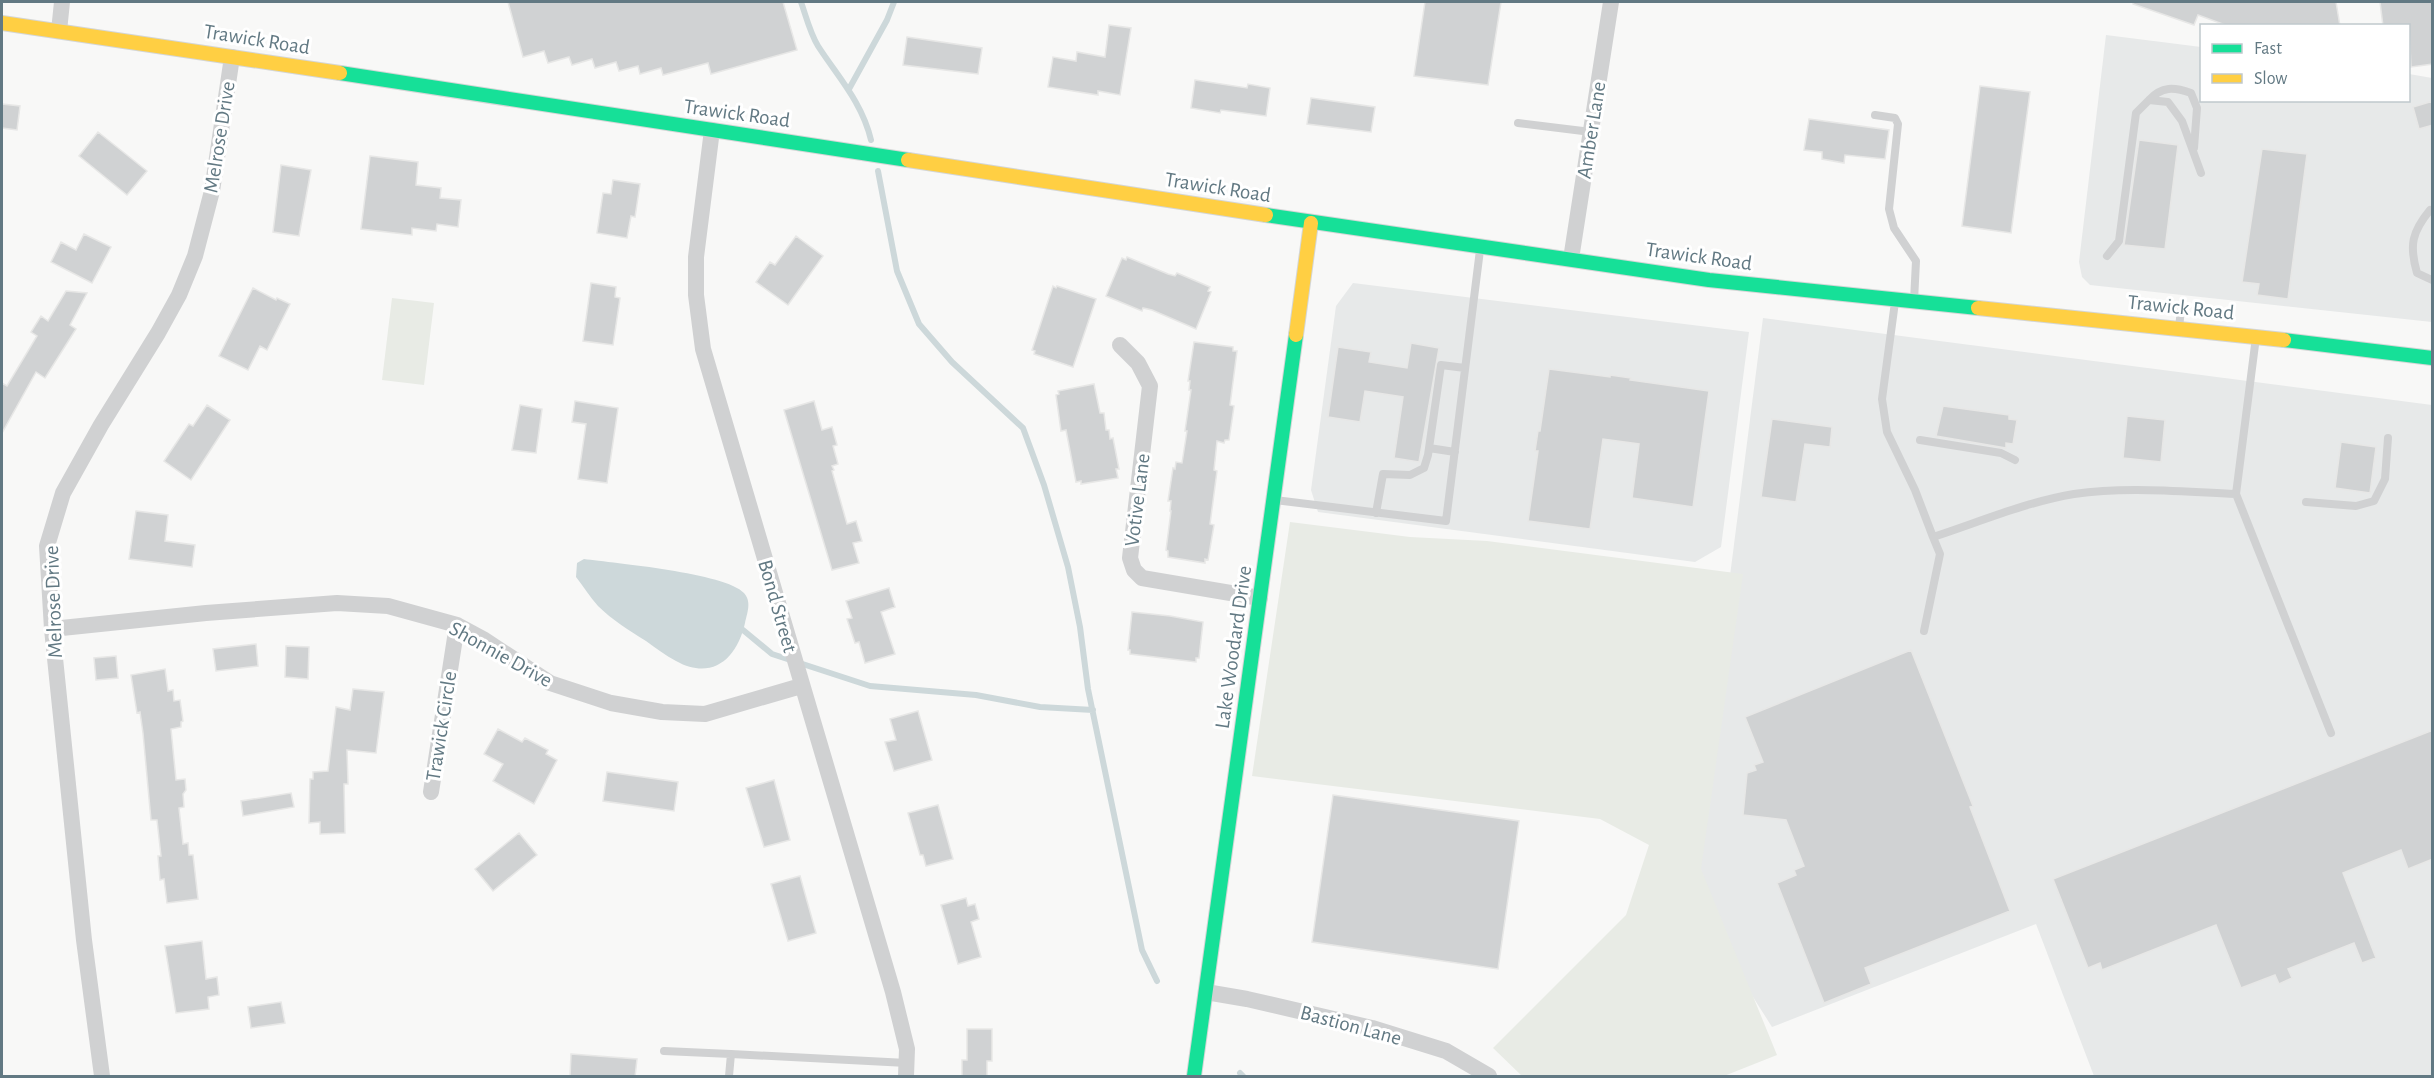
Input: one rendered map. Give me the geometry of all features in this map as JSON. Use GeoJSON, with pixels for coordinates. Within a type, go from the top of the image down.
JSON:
{"type":"FeatureCollection","features":[{"type":"Feature","properties":{"kind":"street"},"geometry":{"type":"LineString","coordinates":[[59,31],[62,2]]}},
{"type":"Feature","properties":{"kind":"street","name":"Amber Lane"},"geometry":{"type":"LineString","coordinates":[[1571,259],[1611,2]]}},
{"type":"Feature","properties":{"kind":"street","name":"Trawick Road"},"geometry":{"type":"LineString","coordinates":[[2,23],[1311,223],[1715,281],[2179,328],[2433,358]]}},
{"type":"Feature","properties":{"kind":"street","name":"Melrose Drive"},"geometry":{"type":"LineString","coordinates":[[102,1077],[84,940],[52,629],[48,546],[63,493],[100,425],[159,333],[179,295],[195,256],[212,191],[232,57]]}},
{"type":"Feature","properties":{"kind":"street","name":"Bond Street"},"geometry":{"type":"LineString","coordinates":[[712,130],[696,257],[696,295],[703,349],[893,992],[907,1048],[907,1070]]}},
{"type":"Feature","properties":{"kind":"street","name":"Lake Woodard Drive"},"geometry":{"type":"LineString","coordinates":[[1194,1077],[1311,223]]}},
{"type":"Feature","properties":{"kind":"street","name":"Votive Lane"},"geometry":{"type":"LineString","coordinates":[[1120,345],[1138,363],[1150,386],[1130,558],[1134,570],[1142,578],[1260,598]]}},
{"type":"Feature","properties":{"kind":"street","name":"Shonnie Drive"},"geometry":{"type":"LineString","coordinates":[[52,629],[206,612],[338,603],[388,606],[457,625],[483,639],[550,683],[611,703],[662,712],[705,714],[801,686]]}},
{"type":"Feature","properties":{"kind":"street","name":"Trawick Circle"},"geometry":{"type":"LineString","coordinates":[[431,792],[457,625]]}},
{"type":"Feature","properties":{"kind":"street","name":"Bastion Lane"},"geometry":{"type":"LineString","coordinates":[[1206,992],[1247,999],[1372,1028],[1446,1051],[1489,1077]]}},
{"type":"Feature","properties":{"kind":"lane"},"geometry":{"type":"LineString","coordinates":[[2107,256],[2119,241],[2136,113],[2157,91],[2175,87],[2191,93],[2197,108],[2193,151]]}},
{"type":"Feature","properties":{"kind":"lane"},"geometry":{"type":"LineString","coordinates":[[2149,100],[2168,102],[2182,121],[2201,173]]}},
{"type":"Feature","properties":{"kind":"lane"},"geometry":{"type":"LineString","coordinates":[[1875,115],[1895,118],[1898,124],[1889,209],[1894,228],[1916,261],[1914,301]]}},
{"type":"Feature","properties":{"kind":"lane"},"geometry":{"type":"LineString","coordinates":[[1518,123],[1591,132]]}},
{"type":"Feature","properties":{"kind":"lane"},"geometry":{"type":"LineString","coordinates":[[2430,210],[2416,226],[2412,254],[2417,273],[2433,280]]}},
{"type":"Feature","properties":{"kind":"lane"},"geometry":{"type":"LineString","coordinates":[[1274,500],[1446,521],[1480,246]]}},
{"type":"Feature","properties":{"kind":"lane"},"geometry":{"type":"LineString","coordinates":[[1895,299],[1882,399],[1887,432],[1915,489],[1940,554],[1924,632]]}},
{"type":"Feature","properties":{"kind":"lane"},"geometry":{"type":"LineString","coordinates":[[2179,328],[2181,309]]}},
{"type":"Feature","properties":{"kind":"lane"},"geometry":{"type":"LineString","coordinates":[[2256,337],[2236,494],[2331,733]]}},
{"type":"Feature","properties":{"kind":"lane"},"geometry":{"type":"LineString","coordinates":[[1376,513],[1383,474],[1410,476],[1424,468],[1441,365],[1465,368]]}},
{"type":"Feature","properties":{"kind":"lane"},"geometry":{"type":"LineString","coordinates":[[2306,502],[2356,506],[2374,501],[2385,479],[2388,438]]}},
{"type":"Feature","properties":{"kind":"lane"},"geometry":{"type":"LineString","coordinates":[[1920,440],[2001,453],[2015,460]]}},
{"type":"Feature","properties":{"kind":"lane"},"geometry":{"type":"LineString","coordinates":[[1429,448],[1455,452]]}},
{"type":"Feature","properties":{"kind":"lane"},"geometry":{"type":"LineString","coordinates":[[1933,537],[2032,504],[2075,494],[2147,490],[2236,494]]}},
{"type":"Feature","properties":{"kind":"lane"},"geometry":{"type":"LineString","coordinates":[[664,1051],[731,1054],[907,1070]]}},
{"type":"Feature","properties":{"kind":"lane"},"geometry":{"type":"LineString","coordinates":[[729,1077],[731,1054]]}},
{"type":"Feature","properties":{"kind":"shaded area"},"geometry":{"type":"Polygon","coordinates":[[[2106,35],[2200,47],[2200,102],[2410,102],[2410,74],[2432,78],[2432,322],[2090,285],[2082,277],[2079,262],[2106,35]]]}},
{"type":"Feature","properties":{"kind":"shaded area"},"geometry":{"type":"Polygon","coordinates":[[[1353,283],[1749,332],[1721,547],[1695,562],[1318,512],[1311,490],[1336,306],[1353,283]]]}},
{"type":"Feature","properties":{"kind":"shaded area"},"geometry":{"type":"Polygon","coordinates":[[[392,298],[434,303],[424,385],[382,380],[392,298]]]}},
{"type":"Feature","properties":{"kind":"shaded area"},"geometry":{"type":"Polygon","coordinates":[[[1763,318],[2432,405],[2432,1076],[2094,1076],[2036,924],[1772,1027],[1689,896],[1763,318]]]}},
{"type":"Feature","properties":{"kind":"shaded area"},"geometry":{"type":"Polygon","coordinates":[[[1290,522],[1410,537],[1487,541],[1743,574],[1701,869],[1777,1055],[1724,1076],[1522,1076],[1493,1048],[1626,915],[1649,845],[1600,819],[1252,776],[1290,522]]]}},
{"type":"Feature","properties":{"kind":"shaded area"},"geometry":{"type":"Polygon","coordinates":[[[584,559],[668,570],[733,586],[744,593],[748,604],[745,623],[736,647],[721,663],[712,667],[701,669],[689,667],[672,659],[621,625],[598,606],[576,577],[577,563],[584,559]]]}},
{"type":"Feature","properties":{"kind":"building"},"geometry":{"type":"Polygon","coordinates":[[[508,2],[783,2],[797,50],[711,74],[708,63],[663,75],[661,68],[640,74],[638,66],[619,71],[616,62],[595,68],[592,59],[572,65],[569,57],[548,63],[544,51],[523,57],[508,2]]]}},
{"type":"Feature","properties":{"kind":"building"},"geometry":{"type":"Polygon","coordinates":[[[1425,2],[1501,2],[1488,85],[1414,76],[1425,2]]]}},
{"type":"Feature","properties":{"kind":"building"},"geometry":{"type":"Polygon","coordinates":[[[2133,2],[2336,2],[2340,24],[2223,24],[2198,15],[2194,25],[2133,4],[2133,2]]]}},
{"type":"Feature","properties":{"kind":"building"},"geometry":{"type":"Polygon","coordinates":[[[2380,2],[2433,2],[2433,64],[2411,67],[2410,24],[2383,24],[2380,2]]]}},
{"type":"Feature","properties":{"kind":"building"},"geometry":{"type":"Polygon","coordinates":[[[1109,25],[1131,28],[1120,95],[1098,91],[1098,95],[1048,87],[1053,57],[1076,61],[1077,52],[1105,57],[1109,25]]]}},
{"type":"Feature","properties":{"kind":"building"},"geometry":{"type":"Polygon","coordinates":[[[907,37],[982,48],[978,74],[903,65],[907,37]]]}},
{"type":"Feature","properties":{"kind":"building"},"geometry":{"type":"Polygon","coordinates":[[[1195,80],[1247,88],[1248,84],[1270,88],[1266,116],[1221,110],[1220,113],[1191,108],[1195,80]]]}},
{"type":"Feature","properties":{"kind":"building"},"geometry":{"type":"Polygon","coordinates":[[[1980,86],[2030,92],[2011,233],[1962,226],[1980,86]]]}},
{"type":"Feature","properties":{"kind":"building"},"geometry":{"type":"Polygon","coordinates":[[[1311,98],[1375,107],[1371,132],[1307,124],[1311,98]]]}},
{"type":"Feature","properties":{"kind":"building"},"geometry":{"type":"Polygon","coordinates":[[[2433,101],[2433,125],[2419,129],[2413,107],[2433,101]]]}},
{"type":"Feature","properties":{"kind":"building"},"geometry":{"type":"Polygon","coordinates":[[[2,104],[20,106],[17,130],[2,128],[2,104]]]}},
{"type":"Feature","properties":{"kind":"building"},"geometry":{"type":"Polygon","coordinates":[[[1809,119],[1889,130],[1885,159],[1845,155],[1844,163],[1822,159],[1822,152],[1804,150],[1809,119]]]}},
{"type":"Feature","properties":{"kind":"building"},"geometry":{"type":"Polygon","coordinates":[[[98,132],[147,171],[127,195],[79,156],[98,132]]]}},
{"type":"Feature","properties":{"kind":"building"},"geometry":{"type":"Polygon","coordinates":[[[2139,140],[2178,145],[2165,249],[2124,245],[2139,140]]]}},
{"type":"Feature","properties":{"kind":"building"},"geometry":{"type":"Polygon","coordinates":[[[2262,149],[2307,154],[2288,299],[2257,295],[2259,284],[2242,282],[2262,149]]]}},
{"type":"Feature","properties":{"kind":"building"},"geometry":{"type":"Polygon","coordinates":[[[370,156],[418,162],[416,185],[441,188],[440,198],[461,200],[458,227],[437,224],[436,231],[412,228],[412,235],[361,229],[370,156]]]}},
{"type":"Feature","properties":{"kind":"building"},"geometry":{"type":"Polygon","coordinates":[[[281,165],[311,170],[299,236],[273,232],[281,165]]]}},
{"type":"Feature","properties":{"kind":"building"},"geometry":{"type":"Polygon","coordinates":[[[613,180],[640,184],[635,217],[631,216],[627,238],[597,233],[603,193],[611,194],[613,180]]]}},
{"type":"Feature","properties":{"kind":"building"},"geometry":{"type":"Polygon","coordinates":[[[84,234],[111,247],[92,283],[51,262],[61,242],[76,250],[84,234]]]}},
{"type":"Feature","properties":{"kind":"building"},"geometry":{"type":"Polygon","coordinates":[[[796,236],[823,256],[788,305],[756,282],[770,262],[775,265],[796,236]]]}},
{"type":"Feature","properties":{"kind":"building"},"geometry":{"type":"Polygon","coordinates":[[[1127,257],[1168,274],[1175,276],[1177,273],[1210,287],[1208,291],[1211,292],[1196,329],[1152,310],[1143,308],[1142,311],[1106,296],[1122,258],[1126,260],[1127,257]]]}},
{"type":"Feature","properties":{"kind":"building"},"geometry":{"type":"Polygon","coordinates":[[[591,283],[616,287],[615,297],[620,298],[613,345],[583,341],[591,283]]]}},
{"type":"Feature","properties":{"kind":"building"},"geometry":{"type":"Polygon","coordinates":[[[1053,286],[1096,299],[1073,367],[1034,354],[1035,351],[1032,350],[1053,286]]]}},
{"type":"Feature","properties":{"kind":"building"},"geometry":{"type":"Polygon","coordinates":[[[253,288],[276,300],[277,298],[290,304],[267,350],[260,346],[248,370],[219,356],[253,288]]]}},
{"type":"Feature","properties":{"kind":"building"},"geometry":{"type":"Polygon","coordinates":[[[66,291],[87,293],[70,325],[76,329],[45,378],[36,372],[2,433],[2,383],[7,386],[37,336],[31,332],[41,316],[48,321],[66,291]]]}},
{"type":"Feature","properties":{"kind":"building"},"geometry":{"type":"Polygon","coordinates":[[[1194,342],[1233,347],[1233,351],[1237,351],[1230,405],[1234,406],[1229,440],[1225,440],[1224,443],[1217,441],[1214,470],[1217,471],[1210,524],[1214,525],[1208,560],[1205,559],[1205,563],[1168,557],[1166,550],[1171,511],[1171,501],[1168,501],[1173,468],[1175,469],[1176,462],[1182,463],[1187,431],[1185,431],[1191,390],[1189,390],[1190,381],[1188,381],[1194,342]]]}},
{"type":"Feature","properties":{"kind":"building"},"geometry":{"type":"Polygon","coordinates":[[[1411,343],[1439,348],[1419,462],[1394,458],[1403,397],[1365,391],[1360,422],[1328,417],[1338,347],[1371,352],[1369,362],[1407,368],[1411,343]]]}},
{"type":"Feature","properties":{"kind":"building"},"geometry":{"type":"Polygon","coordinates":[[[1549,369],[1610,377],[1610,375],[1709,391],[1693,507],[1632,498],[1639,444],[1603,439],[1590,529],[1528,521],[1538,451],[1535,451],[1549,369]]]}},
{"type":"Feature","properties":{"kind":"building"},"geometry":{"type":"Polygon","coordinates":[[[1094,384],[1100,413],[1104,413],[1106,430],[1109,430],[1110,439],[1113,438],[1119,469],[1116,469],[1118,478],[1081,484],[1081,481],[1076,482],[1066,430],[1061,431],[1056,395],[1059,394],[1058,391],[1094,384]]]}},
{"type":"Feature","properties":{"kind":"building"},"geometry":{"type":"Polygon","coordinates":[[[575,401],[618,408],[607,483],[578,479],[586,424],[572,422],[575,401]]]}},
{"type":"Feature","properties":{"kind":"building"},"geometry":{"type":"Polygon","coordinates":[[[814,401],[822,430],[832,427],[837,445],[833,446],[838,464],[832,466],[834,470],[832,471],[847,524],[856,521],[862,541],[853,543],[859,563],[832,570],[784,410],[814,401]]]}},
{"type":"Feature","properties":{"kind":"building"},"geometry":{"type":"Polygon","coordinates":[[[207,405],[230,420],[191,480],[164,461],[189,424],[193,426],[207,405]]]}},
{"type":"Feature","properties":{"kind":"building"},"geometry":{"type":"Polygon","coordinates":[[[520,405],[542,409],[536,453],[512,450],[520,405]]]}},
{"type":"Feature","properties":{"kind":"building"},"geometry":{"type":"Polygon","coordinates":[[[1943,406],[2009,415],[2009,419],[2017,420],[2013,444],[2006,443],[2006,448],[1936,436],[1943,406]]]}},
{"type":"Feature","properties":{"kind":"building"},"geometry":{"type":"Polygon","coordinates":[[[2127,416],[2165,420],[2161,462],[2123,458],[2127,416]]]}},
{"type":"Feature","properties":{"kind":"building"},"geometry":{"type":"Polygon","coordinates":[[[1772,419],[1832,427],[1830,447],[1805,444],[1796,502],[1761,497],[1772,419]]]}},
{"type":"Feature","properties":{"kind":"building"},"geometry":{"type":"Polygon","coordinates":[[[2341,442],[2376,447],[2370,493],[2335,488],[2341,442]]]}},
{"type":"Feature","properties":{"kind":"building"},"geometry":{"type":"Polygon","coordinates":[[[136,511],[168,515],[165,541],[195,545],[192,567],[129,559],[136,511]]]}},
{"type":"Feature","properties":{"kind":"building"},"geometry":{"type":"Polygon","coordinates":[[[889,588],[895,607],[881,612],[895,654],[865,663],[859,642],[855,643],[847,619],[852,618],[846,601],[889,588]]]}},
{"type":"Feature","properties":{"kind":"building"},"geometry":{"type":"Polygon","coordinates":[[[1132,612],[1203,622],[1199,658],[1196,658],[1196,662],[1130,654],[1128,650],[1132,612]]]}},
{"type":"Feature","properties":{"kind":"building"},"geometry":{"type":"Polygon","coordinates":[[[256,644],[258,666],[216,671],[213,649],[256,644]]]}},
{"type":"Feature","properties":{"kind":"building"},"geometry":{"type":"Polygon","coordinates":[[[286,646],[309,647],[308,679],[285,677],[286,646]]]}},
{"type":"Feature","properties":{"kind":"building"},"geometry":{"type":"Polygon","coordinates":[[[1911,650],[1973,806],[1970,807],[2010,911],[1865,968],[1871,984],[1824,1003],[1777,883],[1796,875],[1794,870],[1804,866],[1786,820],[1743,815],[1747,773],[1756,770],[1754,765],[1763,762],[1745,717],[1911,650]]]}},
{"type":"Feature","properties":{"kind":"building"},"geometry":{"type":"Polygon","coordinates":[[[116,656],[118,678],[96,680],[94,658],[116,656]]]}},
{"type":"Feature","properties":{"kind":"building"},"geometry":{"type":"Polygon","coordinates":[[[165,669],[168,691],[173,690],[174,701],[180,700],[183,721],[181,727],[171,729],[176,780],[185,779],[184,807],[179,808],[183,844],[188,843],[189,855],[193,855],[198,899],[167,903],[164,879],[160,880],[158,856],[161,856],[157,820],[151,820],[143,733],[140,712],[137,713],[131,675],[165,669]]]}},
{"type":"Feature","properties":{"kind":"building"},"geometry":{"type":"Polygon","coordinates":[[[353,689],[384,692],[376,753],[347,750],[348,784],[344,784],[345,833],[320,834],[320,822],[309,823],[310,779],[313,779],[313,772],[328,771],[336,707],[350,710],[353,689]]]}},
{"type":"Feature","properties":{"kind":"building"},"geometry":{"type":"Polygon","coordinates":[[[918,711],[932,760],[894,771],[885,742],[896,740],[890,719],[918,711]]]}},
{"type":"Feature","properties":{"kind":"building"},"geometry":{"type":"Polygon","coordinates":[[[498,729],[522,742],[525,738],[548,750],[546,754],[557,760],[534,804],[493,781],[503,764],[484,754],[498,729]]]}},
{"type":"Feature","properties":{"kind":"building"},"geometry":{"type":"Polygon","coordinates":[[[2433,730],[2433,859],[2408,869],[2401,850],[2343,873],[2376,958],[2362,963],[2354,943],[2288,969],[2292,978],[2279,984],[2275,975],[2241,988],[2216,925],[2102,970],[2100,963],[2088,968],[2053,879],[2433,730]]]}},
{"type":"Feature","properties":{"kind":"building"},"geometry":{"type":"Polygon","coordinates":[[[607,772],[678,782],[674,811],[603,801],[607,772]]]}},
{"type":"Feature","properties":{"kind":"building"},"geometry":{"type":"Polygon","coordinates":[[[774,780],[790,840],[764,847],[746,788],[774,780]]]}},
{"type":"Feature","properties":{"kind":"building"},"geometry":{"type":"Polygon","coordinates":[[[291,793],[294,807],[243,816],[241,801],[291,793]]]}},
{"type":"Feature","properties":{"kind":"building"},"geometry":{"type":"Polygon","coordinates":[[[1333,795],[1519,821],[1498,969],[1312,942],[1333,795]]]}},
{"type":"Feature","properties":{"kind":"building"},"geometry":{"type":"Polygon","coordinates":[[[938,805],[953,859],[926,866],[923,855],[920,855],[908,813],[938,805]]]}},
{"type":"Feature","properties":{"kind":"building"},"geometry":{"type":"Polygon","coordinates":[[[519,833],[537,855],[493,891],[475,869],[519,833]]]}},
{"type":"Feature","properties":{"kind":"building"},"geometry":{"type":"Polygon","coordinates":[[[800,876],[816,933],[788,941],[771,884],[800,876]]]}},
{"type":"Feature","properties":{"kind":"building"},"geometry":{"type":"Polygon","coordinates":[[[966,898],[968,906],[975,904],[979,919],[971,922],[981,957],[958,964],[941,905],[966,898]]]}},
{"type":"Feature","properties":{"kind":"building"},"geometry":{"type":"Polygon","coordinates":[[[202,941],[206,979],[217,977],[219,995],[208,997],[209,1009],[176,1013],[165,946],[202,941]]]}},
{"type":"Feature","properties":{"kind":"building"},"geometry":{"type":"Polygon","coordinates":[[[281,1002],[285,1023],[251,1028],[248,1007],[281,1002]]]}},
{"type":"Feature","properties":{"kind":"building"},"geometry":{"type":"Polygon","coordinates":[[[967,1029],[992,1029],[992,1061],[987,1061],[987,1077],[962,1077],[962,1060],[967,1060],[967,1029]]]}},
{"type":"Feature","properties":{"kind":"building"},"geometry":{"type":"Polygon","coordinates":[[[571,1054],[637,1059],[635,1077],[570,1077],[571,1054]]]}},
{"type":"Feature","properties":{"kind":"waterway"},"geometry":{"type":"LineString","coordinates":[[801,2],[815,41],[856,102],[871,140]]}},
{"type":"Feature","properties":{"kind":"waterway"},"geometry":{"type":"LineString","coordinates":[[849,89],[887,20],[894,2]]}},
{"type":"Feature","properties":{"kind":"waterway"},"geometry":{"type":"LineString","coordinates":[[878,171],[897,271],[919,324],[952,362],[1023,428],[1044,485],[1068,567],[1080,627],[1088,689],[1142,950],[1157,981]]}},
{"type":"Feature","properties":{"kind":"waterway"},"geometry":{"type":"LineString","coordinates":[[743,630],[772,654],[870,686],[976,695],[1040,707],[1093,710]]}},
{"type":"Feature","properties":{"kind":"waterway"},"geometry":{"type":"LineString","coordinates":[[1240,1073],[1243,1076]]}},
{"type":"Feature","properties":{"kind":"traffic: fast"},"geometry":{"type":"LineString","coordinates":[[340,73],[908,160]]}},
{"type":"Feature","properties":{"kind":"traffic: fast"},"geometry":{"type":"LineString","coordinates":[[1266,215],[1709,280],[1978,308]]}},
{"type":"Feature","properties":{"kind":"traffic: fast"},"geometry":{"type":"LineString","coordinates":[[1194,1076],[1296,335]]}},
{"type":"Feature","properties":{"kind":"traffic: fast"},"geometry":{"type":"LineString","coordinates":[[2284,340],[2432,358]]}},
{"type":"Feature","properties":{"kind":"traffic: slow"},"geometry":{"type":"LineString","coordinates":[[2,23],[340,73]]}},
{"type":"Feature","properties":{"kind":"traffic: slow"},"geometry":{"type":"LineString","coordinates":[[908,160],[1266,215]]}},
{"type":"Feature","properties":{"kind":"traffic: slow"},"geometry":{"type":"LineString","coordinates":[[1296,335],[1311,223]]}},
{"type":"Feature","properties":{"kind":"traffic: slow"},"geometry":{"type":"LineString","coordinates":[[1978,308],[2284,340]]}}]}
